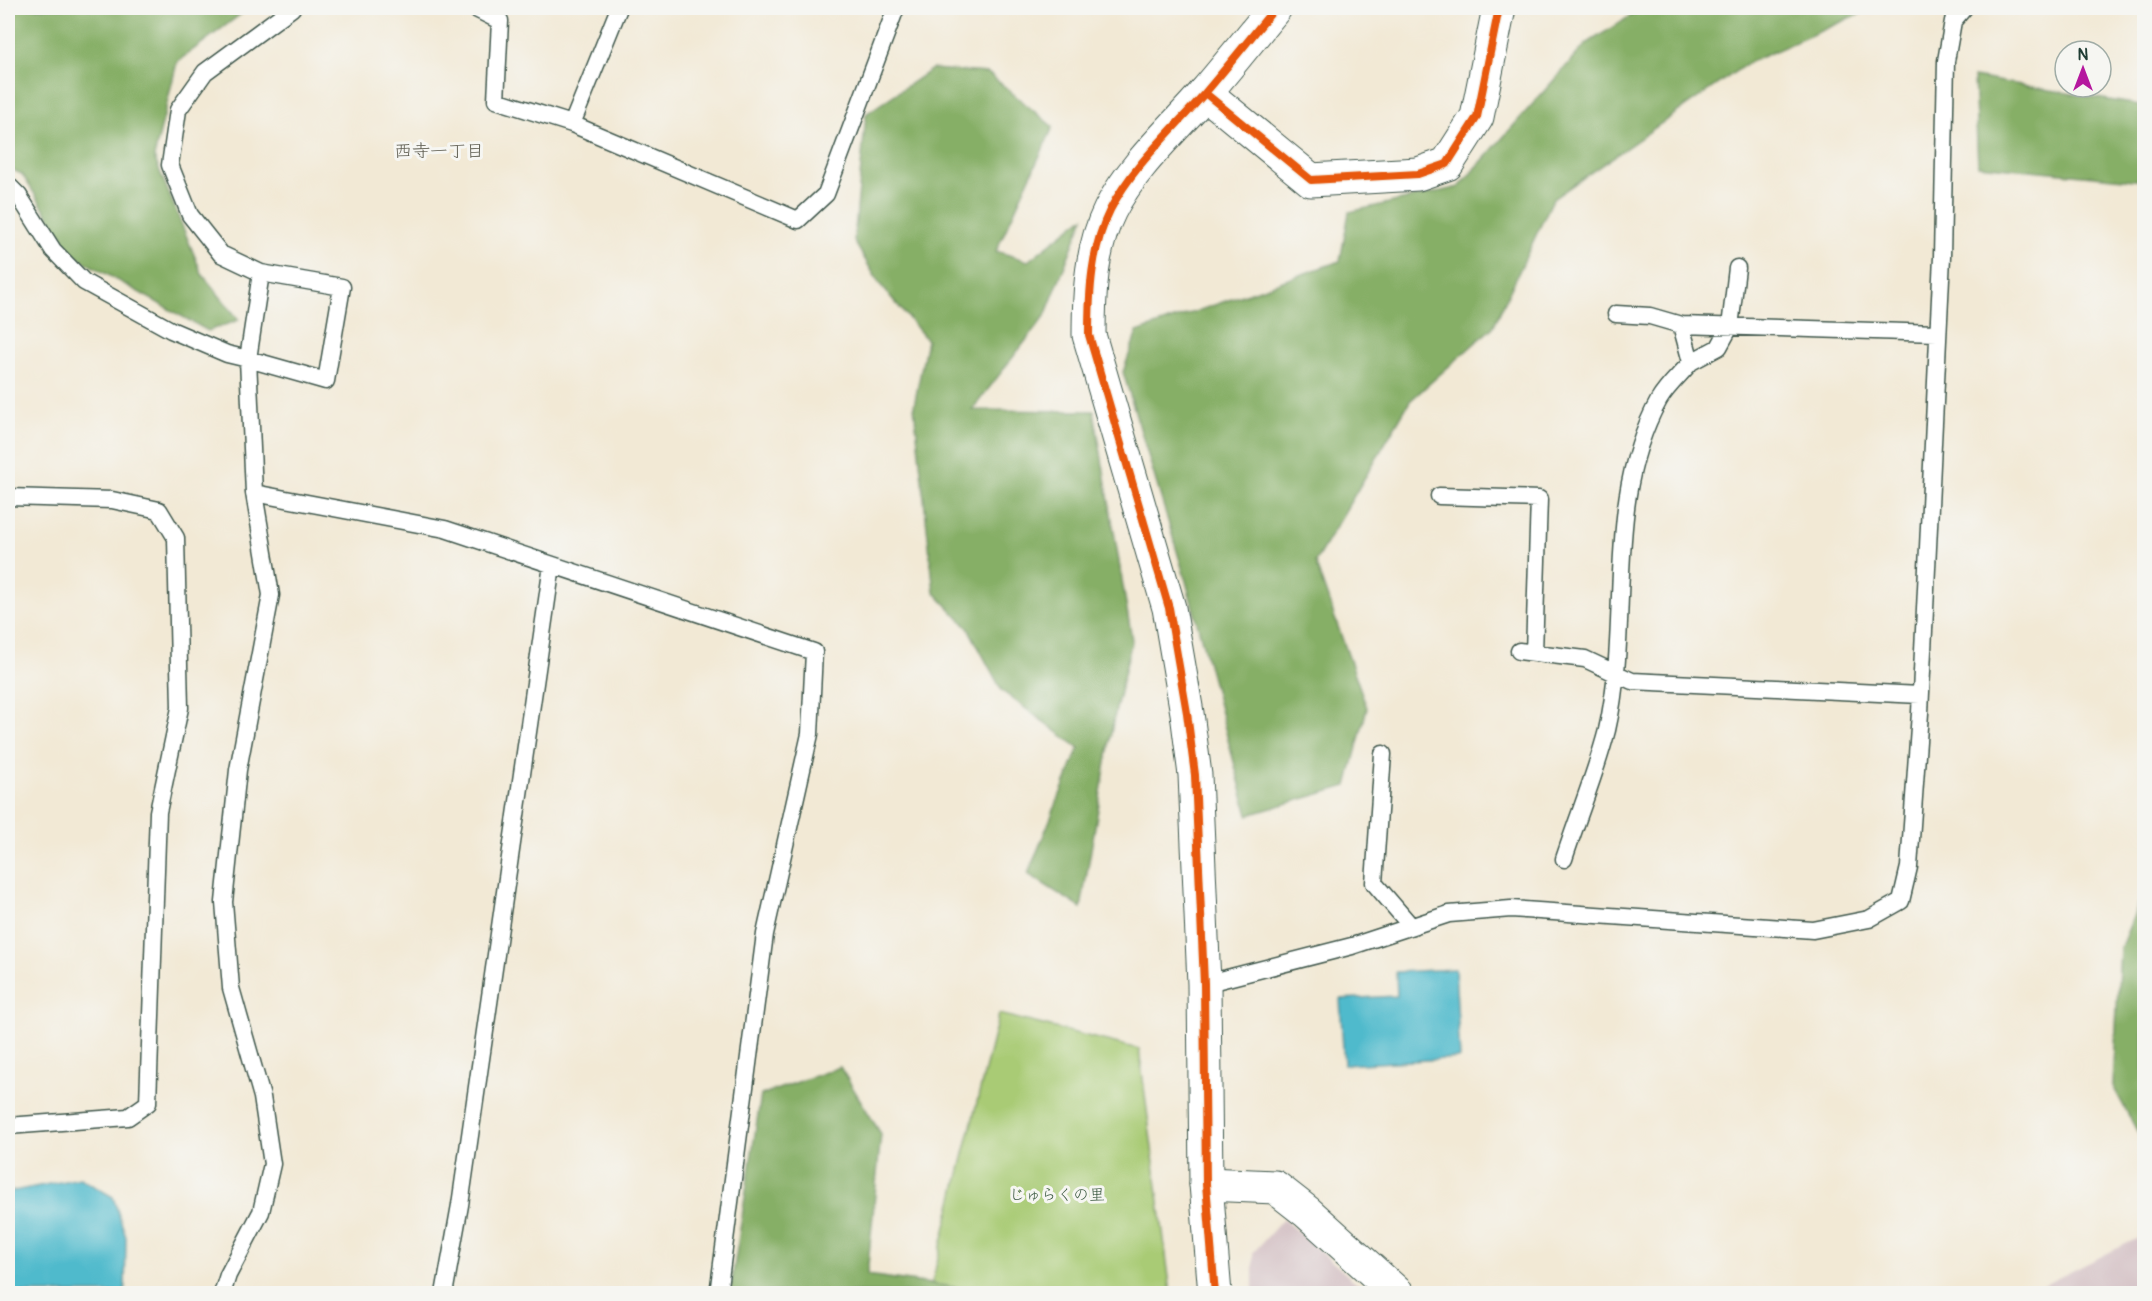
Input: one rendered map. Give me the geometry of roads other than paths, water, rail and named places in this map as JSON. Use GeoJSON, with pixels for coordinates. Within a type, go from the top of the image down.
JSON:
{"type":"FeatureCollection","features":[{"type":"Feature","properties":{"kind":"street"},"geometry":{"type":"LineString","coordinates":[[1215,1293],[1206,1184],[1204,984],[1195,775],[1185,701],[1168,608],[1089,335],[1089,294],[1096,251],[1110,210],[1137,169],[1205,93],[1275,8]]}},
{"type":"Feature","properties":{"kind":"street"},"geometry":{"type":"LineString","coordinates":[[1205,93],[1311,180],[1418,174],[1447,164],[1477,117],[1499,8]]}},
{"type":"Feature","properties":{"kind":"street"},"geometry":{"type":"LineString","coordinates":[[1206,1184],[1275,1187],[1307,1212],[1398,1293]]}},
{"type":"Feature","properties":{"kind":"lane"},"geometry":{"type":"LineString","coordinates":[[8,185],[19,196],[53,250],[84,282],[171,330],[227,354],[326,381],[342,287],[261,273],[221,254],[190,215],[170,165],[178,110],[205,72],[292,8]]}},
{"type":"Feature","properties":{"kind":"lane"},"geometry":{"type":"LineString","coordinates":[[474,8],[500,21],[496,100],[572,124],[798,220],[826,194],[896,8]]}},
{"type":"Feature","properties":{"kind":"lane"},"geometry":{"type":"LineString","coordinates":[[572,124],[619,8]]}},
{"type":"Feature","properties":{"kind":"lane"},"geometry":{"type":"LineString","coordinates":[[1204,984],[1352,946],[1449,914],[1511,909],[1813,930],[1869,919],[1901,901],[1909,867],[1920,695],[1937,333],[1946,61],[1953,21],[1964,8]]}},
{"type":"Feature","properties":{"kind":"lane"},"geometry":{"type":"LineString","coordinates":[[1564,859],[1607,729],[1614,673],[1626,503],[1639,447],[1660,399],[1692,362],[1719,346],[1730,327],[1737,268]]}},
{"type":"Feature","properties":{"kind":"lane"},"geometry":{"type":"LineString","coordinates":[[222,1293],[228,1275],[261,1212],[272,1164],[262,1097],[231,988],[224,902],[238,770],[271,596],[254,493],[248,359],[261,273]]}},
{"type":"Feature","properties":{"kind":"lane"},"geometry":{"type":"LineString","coordinates":[[1616,314],[1650,316],[1682,325],[1937,333]]}},
{"type":"Feature","properties":{"kind":"lane"},"geometry":{"type":"LineString","coordinates":[[1682,325],[1692,362]]}},
{"type":"Feature","properties":{"kind":"lane"},"geometry":{"type":"LineString","coordinates":[[254,493],[445,529],[814,652],[810,734],[765,934],[718,1293]]}},
{"type":"Feature","properties":{"kind":"lane"},"geometry":{"type":"LineString","coordinates":[[1439,496],[1539,500],[1526,652],[1585,660],[1632,681],[1920,695]]}},
{"type":"Feature","properties":{"kind":"lane"},"geometry":{"type":"LineString","coordinates":[[8,497],[112,500],[159,510],[176,538],[180,708],[159,812],[148,1103],[128,1117],[8,1126]]}},
{"type":"Feature","properties":{"kind":"lane"},"geometry":{"type":"LineString","coordinates":[[444,1293],[460,1205],[552,565]]}},
{"type":"Feature","properties":{"kind":"lane"},"geometry":{"type":"LineString","coordinates":[[1383,754],[1374,884],[1411,926]]}},
{"type":"Feature","properties":{"kind":"water"},"geometry":{"type":"Polygon","coordinates":[[[1455,969],[1460,1058],[1344,1065],[1340,999],[1397,996],[1396,972],[1455,969]]]}},
{"type":"Feature","properties":{"kind":"water"},"geometry":{"type":"Polygon","coordinates":[[[80,1178],[113,1197],[126,1237],[125,1293],[8,1293],[8,1192],[80,1178]]]}},
{"type":"Feature","properties":{"kind":"district","name":"西寺一丁目"},"geometry":{"type":"Point","coordinates":[439,151]}},
{"type":"Feature","properties":{"kind":"park label","name":"じゅらくの里"},"geometry":{"type":"Point","coordinates":[1057,1194]}}]}
